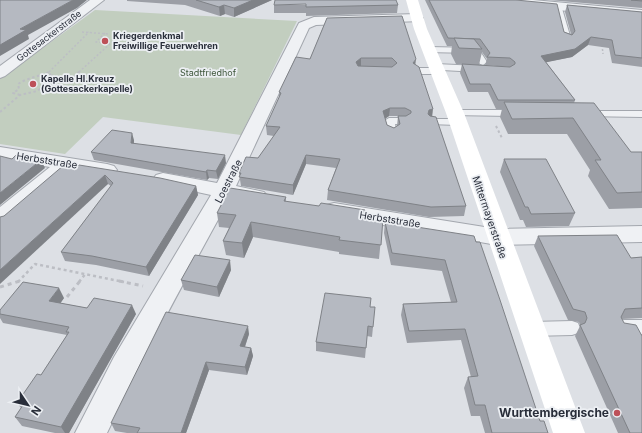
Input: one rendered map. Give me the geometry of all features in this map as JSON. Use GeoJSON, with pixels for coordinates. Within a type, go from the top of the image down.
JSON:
{"type":"FeatureCollection","features":[{"type":"Feature","properties":{"kind":"main road","name":"Mittermayerstraße"},"geometry":{"type":"LineString","coordinates":[[414,9],[430,65],[456,117],[497,237],[569,433]]}},
{"type":"Feature","properties":{"kind":"street","name":"Gottesackerstraße"},"geometry":{"type":"LineString","coordinates":[[0,73],[98,0]]}},
{"type":"Feature","properties":{"kind":"street"},"geometry":{"type":"LineString","coordinates":[[495,0],[557,5],[596,4],[642,14]]}},
{"type":"Feature","properties":{"kind":"street","name":"Loestraße"},"geometry":{"type":"LineString","coordinates":[[92,433],[124,366],[165,291],[223,192],[304,26],[314,21],[414,9]]}},
{"type":"Feature","properties":{"kind":"street","name":"Herbststraße"},"geometry":{"type":"LineString","coordinates":[[0,153],[133,174],[277,201]]}},
{"type":"Feature","properties":{"kind":"street"},"geometry":{"type":"LineString","coordinates":[[0,219],[66,163]]}},
{"type":"Feature","properties":{"kind":"street","name":"Herbststraße"},"geometry":{"type":"LineString","coordinates":[[315,207],[497,237],[642,234]]}},
{"type":"Feature","properties":{"kind":"lane"},"geometry":{"type":"LineString","coordinates":[[557,5],[567,38]]}},
{"type":"Feature","properties":{"kind":"lane"},"geometry":{"type":"LineString","coordinates":[[475,50],[485,66],[430,65],[475,50]]}},
{"type":"Feature","properties":{"kind":"lane"},"geometry":{"type":"LineString","coordinates":[[433,122],[456,117],[530,113]]}},
{"type":"Feature","properties":{"kind":"lane"},"geometry":{"type":"LineString","coordinates":[[578,114],[642,114]]}},
{"type":"Feature","properties":{"kind":"lane"},"geometry":{"type":"LineString","coordinates":[[392,133],[389,121],[404,121]]}},
{"type":"Feature","properties":{"kind":"lane"},"geometry":{"type":"LineString","coordinates":[[624,327],[642,327]]}},
{"type":"Feature","properties":{"kind":"lane"},"geometry":{"type":"LineString","coordinates":[[531,329],[572,328]]}},
{"type":"Feature","properties":{"kind":"path"},"geometry":{"type":"LineString","coordinates":[[45,74],[89,32]]}},
{"type":"Feature","properties":{"kind":"path"},"geometry":{"type":"LineString","coordinates":[[0,112],[20,95],[44,88],[61,89],[112,42],[96,42],[105,33]]}},
{"type":"Feature","properties":{"kind":"path"},"geometry":{"type":"LineString","coordinates":[[601,42],[603,54]]}},
{"type":"Feature","properties":{"kind":"path"},"geometry":{"type":"LineString","coordinates":[[20,95],[13,93],[19,89],[18,84],[25,79],[41,73],[53,74],[50,82],[44,88]]}},
{"type":"Feature","properties":{"kind":"path"},"geometry":{"type":"LineString","coordinates":[[0,287],[19,282],[35,264],[165,291]]}},
{"type":"Feature","properties":{"kind":"path"},"geometry":{"type":"LineString","coordinates":[[68,297],[86,274]]}},
{"type":"Feature","properties":{"kind":"green space","name":"Stadtfriedhof"},"geometry":{"type":"Polygon","coordinates":[[[95,10],[297,21],[241,135],[103,117],[65,154],[0,144],[0,79],[95,10]]]}},
{"type":"Feature","properties":{"kind":"building"},"geometry":{"type":"Polygon","coordinates":[[[0,0],[73,0],[20,29],[26,30],[0,45],[0,0]]]}},
{"type":"Feature","properties":{"kind":"building"},"geometry":{"type":"Polygon","coordinates":[[[196,0],[253,0],[234,8],[224,5],[219,7],[196,0]]]}},
{"type":"Feature","properties":{"kind":"building"},"geometry":{"type":"Polygon","coordinates":[[[275,0],[396,0],[398,5],[306,7],[306,4],[274,5],[275,0]]]}},
{"type":"Feature","properties":{"kind":"building"},"geometry":{"type":"Polygon","coordinates":[[[429,0],[516,0],[557,4],[564,32],[572,35],[575,31],[567,5],[642,12],[642,58],[615,55],[612,40],[591,37],[575,49],[541,56],[575,100],[498,100],[490,84],[470,84],[462,64],[510,67],[515,64],[515,62],[510,58],[487,57],[490,53],[480,39],[448,38],[429,0]]]}},
{"type":"Feature","properties":{"kind":"building"},"geometry":{"type":"Polygon","coordinates":[[[402,16],[416,59],[413,63],[419,67],[433,109],[429,110],[428,114],[436,117],[466,206],[431,207],[328,190],[340,159],[306,155],[293,185],[239,177],[241,173],[239,173],[246,157],[258,158],[280,127],[266,126],[281,93],[279,92],[296,57],[310,59],[327,18],[402,16]],[[361,58],[356,62],[358,66],[392,67],[397,63],[392,58],[361,58]],[[390,108],[383,111],[387,125],[394,128],[400,124],[398,116],[406,116],[411,113],[411,111],[405,108],[390,108]]]}},
{"type":"Feature","properties":{"kind":"building"},"geometry":{"type":"Polygon","coordinates":[[[454,38],[474,39],[482,49],[459,48],[454,38]]]}},
{"type":"Feature","properties":{"kind":"building"},"geometry":{"type":"Polygon","coordinates":[[[504,102],[594,103],[631,152],[642,152],[642,192],[617,193],[595,160],[601,160],[573,118],[512,119],[504,102]]]}},
{"type":"Feature","properties":{"kind":"building"},"geometry":{"type":"Polygon","coordinates":[[[112,130],[132,133],[131,143],[225,155],[216,171],[207,170],[206,172],[91,152],[112,130]]]}},
{"type":"Feature","properties":{"kind":"building"},"geometry":{"type":"Polygon","coordinates":[[[16,155],[41,160],[0,193],[0,156],[12,159],[16,155]]]}},
{"type":"Feature","properties":{"kind":"building"},"geometry":{"type":"Polygon","coordinates":[[[504,159],[546,159],[575,213],[531,214],[528,207],[525,207],[504,159]]]}},
{"type":"Feature","properties":{"kind":"building"},"geometry":{"type":"Polygon","coordinates":[[[64,165],[76,168],[79,165],[160,178],[196,186],[146,267],[92,256],[61,252],[113,183],[105,175],[0,270],[0,217],[4,216],[64,165]]]}},
{"type":"Feature","properties":{"kind":"building"},"geometry":{"type":"Polygon","coordinates":[[[230,188],[286,197],[284,201],[319,206],[321,203],[365,210],[364,215],[383,218],[381,245],[339,240],[340,237],[251,222],[242,243],[223,241],[236,215],[217,213],[230,188]]]}},
{"type":"Feature","properties":{"kind":"building"},"geometry":{"type":"Polygon","coordinates":[[[385,222],[474,236],[476,242],[480,242],[540,421],[544,421],[548,433],[492,433],[485,405],[475,405],[468,377],[478,376],[465,329],[409,331],[403,304],[457,302],[445,260],[392,253],[385,222]]]}},
{"type":"Feature","properties":{"kind":"building"},"geometry":{"type":"Polygon","coordinates":[[[617,235],[631,258],[642,257],[642,308],[625,309],[621,317],[624,323],[636,325],[642,336],[642,433],[630,433],[580,325],[585,323],[587,318],[585,312],[573,309],[538,236],[617,235]]]}},
{"type":"Feature","properties":{"kind":"building"},"geometry":{"type":"Polygon","coordinates":[[[195,255],[230,260],[217,287],[181,280],[195,255]]]}},
{"type":"Feature","properties":{"kind":"building"},"geometry":{"type":"Polygon","coordinates":[[[23,282],[59,288],[49,301],[87,308],[94,298],[132,305],[61,427],[15,417],[23,405],[17,403],[37,374],[41,375],[69,332],[66,332],[69,327],[0,314],[0,310],[23,282]]]}},
{"type":"Feature","properties":{"kind":"building"},"geometry":{"type":"Polygon","coordinates":[[[325,293],[371,298],[370,307],[375,307],[373,327],[368,326],[366,348],[316,342],[325,293]]]}},
{"type":"Feature","properties":{"kind":"building"},"geometry":{"type":"Polygon","coordinates":[[[166,312],[248,326],[240,346],[251,348],[245,367],[206,362],[181,433],[137,433],[140,428],[111,423],[166,312]]]}},
{"type":"Feature","properties":{"kind":"place","name":"Kriegerdenkmal Freiwillige Feuerwehren"},"geometry":{"type":"Point","coordinates":[105,41]}},
{"type":"Feature","properties":{"kind":"place","name":"Kapelle Hl.Kreuz (Gottesackerkapelle)"},"geometry":{"type":"Point","coordinates":[33,84]}},
{"type":"Feature","properties":{"kind":"place","name":"Wurttembergische"},"geometry":{"type":"Point","coordinates":[617,413]}}]}
